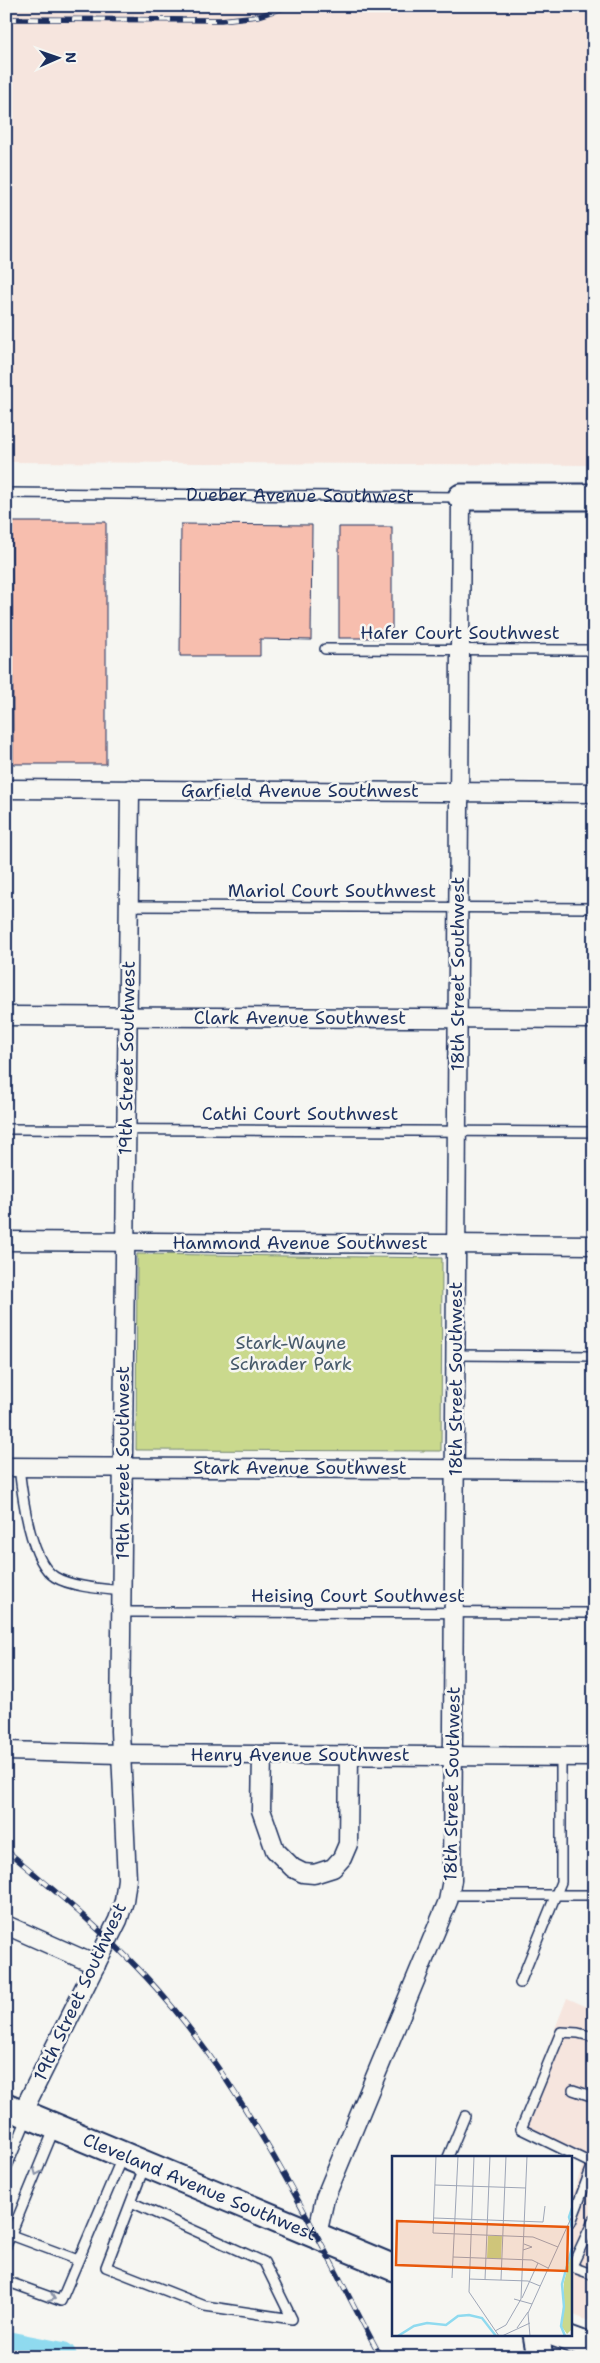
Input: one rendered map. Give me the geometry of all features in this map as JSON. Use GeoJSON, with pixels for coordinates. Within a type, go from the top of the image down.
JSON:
{"type":"FeatureCollection","features":[{"type":"Feature","properties":{"kind":"main road","name":"Dueber Avenue Southwest"},"geometry":{"type":"LineString","coordinates":[[461,497],[594,498]]}},
{"type":"Feature","properties":{"kind":"main road","name":"Cleveland Avenue Southwest"},"geometry":{"type":"LineString","coordinates":[[19,2112],[392,2267]]}},
{"type":"Feature","properties":{"kind":"main road"},"geometry":{"type":"LineString","coordinates":[[536,2336],[540,2357]]}},
{"type":"Feature","properties":{"kind":"main road"},"geometry":{"type":"LineString","coordinates":[[561,2336],[594,2348]]}},
{"type":"Feature","properties":{"kind":"street","name":"18th Street Southwest"},"geometry":{"type":"LineString","coordinates":[[317,2235],[325,2198],[449,1895],[452,1880],[461,497]]}},
{"type":"Feature","properties":{"kind":"street","name":"Garfield Avenue Southwest"},"geometry":{"type":"LineString","coordinates":[[6,789],[594,792]]}},
{"type":"Feature","properties":{"kind":"street","name":"19th Street Southwest"},"geometry":{"type":"LineString","coordinates":[[19,2112],[118,1920],[126,1890],[127,1853],[122,1805],[120,1754],[130,789]]}},
{"type":"Feature","properties":{"kind":"street","name":"Clark Avenue Southwest"},"geometry":{"type":"LineString","coordinates":[[6,1016],[594,1019]]}},
{"type":"Feature","properties":{"kind":"street","name":"Hammond Avenue Southwest"},"geometry":{"type":"LineString","coordinates":[[6,1241],[594,1245]]}},
{"type":"Feature","properties":{"kind":"street","name":"Stark Avenue Southwest"},"geometry":{"type":"LineString","coordinates":[[13,1467],[594,1470]]}},
{"type":"Feature","properties":{"kind":"street","name":"Henry Avenue Southwest"},"geometry":{"type":"LineString","coordinates":[[6,1751],[120,1754],[594,1756]]}},
{"type":"Feature","properties":{"kind":"street"},"geometry":{"type":"LineString","coordinates":[[262,1755],[261,1810],[275,1850],[287,1864],[297,1871],[314,1874],[333,1868],[342,1858],[348,1844],[349,1755]]}},
{"type":"Feature","properties":{"kind":"street"},"geometry":{"type":"LineString","coordinates":[[6,1925],[96,1964]]}},
{"type":"Feature","properties":{"kind":"lane","name":"Dueber Avenue Southwest"},"geometry":{"type":"LineString","coordinates":[[6,493],[461,497]]}},
{"type":"Feature","properties":{"kind":"lane","name":"Hafer Court Southwest"},"geometry":{"type":"LineString","coordinates":[[325,649],[461,648],[594,650]]}},
{"type":"Feature","properties":{"kind":"lane","name":"Mariol Court Southwest"},"geometry":{"type":"LineString","coordinates":[[130,906],[594,908]]}},
{"type":"Feature","properties":{"kind":"lane","name":"Cathi Court Southwest"},"geometry":{"type":"LineString","coordinates":[[6,1129],[594,1132]]}},
{"type":"Feature","properties":{"kind":"lane"},"geometry":{"type":"LineString","coordinates":[[456,1355],[594,1356]]}},
{"type":"Feature","properties":{"kind":"lane"},"geometry":{"type":"LineString","coordinates":[[13,1467],[22,1495],[32,1540],[40,1558],[55,1577],[88,1587],[122,1592]]}},
{"type":"Feature","properties":{"kind":"lane","name":"Heising Court Southwest"},"geometry":{"type":"LineString","coordinates":[[122,1612],[594,1613]]}},
{"type":"Feature","properties":{"kind":"lane"},"geometry":{"type":"LineString","coordinates":[[520,1982],[561,1882],[561,1756]]}},
{"type":"Feature","properties":{"kind":"lane"},"geometry":{"type":"LineString","coordinates":[[449,1895],[594,1895]]}},
{"type":"Feature","properties":{"kind":"lane"},"geometry":{"type":"LineString","coordinates":[[572,2219],[593,2164],[521,2129],[561,2032],[594,2036]]}},
{"type":"Feature","properties":{"kind":"lane"},"geometry":{"type":"LineString","coordinates":[[573,2090],[594,2097]]}},
{"type":"Feature","properties":{"kind":"lane"},"geometry":{"type":"LineString","coordinates":[[6,2169],[19,2112]]}},
{"type":"Feature","properties":{"kind":"lane"},"geometry":{"type":"LineString","coordinates":[[448,2156],[465,2116]]}},
{"type":"Feature","properties":{"kind":"lane"},"geometry":{"type":"LineString","coordinates":[[6,2246],[56,2127]]}},
{"type":"Feature","properties":{"kind":"lane"},"geometry":{"type":"LineString","coordinates":[[6,2281],[61,2301],[123,2155]]}},
{"type":"Feature","properties":{"kind":"lane"},"geometry":{"type":"LineString","coordinates":[[131,2202],[264,2262],[292,2319],[205,2306],[106,2267],[145,2165]]}},
{"type":"Feature","properties":{"kind":"lane"},"geometry":{"type":"LineString","coordinates":[[572,2265],[594,2219]]}},
{"type":"Feature","properties":{"kind":"lane"},"geometry":{"type":"LineString","coordinates":[[11,2235],[78,2260]]}},
{"type":"Feature","properties":{"kind":"lane"},"geometry":{"type":"LineString","coordinates":[[572,2267],[594,2275]]}},
{"type":"Feature","properties":{"kind":"shaded area"},"geometry":{"type":"Polygon","coordinates":[[[6,6],[594,6],[594,465],[6,462],[6,6]]]}},
{"type":"Feature","properties":{"kind":"shaded area"},"geometry":{"type":"Polygon","coordinates":[[[567,1998],[594,2010],[594,2323],[572,2314],[572,2197],[583,2164],[572,2159],[572,2156],[567,2156],[515,2131],[567,1998]]]}},
{"type":"Feature","properties":{"kind":"green space","name":"Stark-Wayne Schrader Park"},"geometry":{"type":"Polygon","coordinates":[[[137,1254],[442,1258],[441,1451],[136,1450],[137,1254]]]}},
{"type":"Feature","properties":{"kind":"building"},"geometry":{"type":"Polygon","coordinates":[[[12,522],[106,522],[106,764],[13,764],[12,522]]]}},
{"type":"Feature","properties":{"kind":"building"},"geometry":{"type":"Polygon","coordinates":[[[181,524],[312,525],[311,640],[260,639],[260,656],[180,656],[181,524]]]}},
{"type":"Feature","properties":{"kind":"building"},"geometry":{"type":"Polygon","coordinates":[[[339,527],[392,527],[392,638],[339,638],[339,527]]]}},
{"type":"Feature","properties":{"kind":"waterway"},"geometry":{"type":"LineString","coordinates":[[6,2346],[62,2357]]}},
{"type":"Feature","properties":{"kind":"railway"},"geometry":{"type":"LineString","coordinates":[[6,19],[221,20],[258,16],[290,6]]}},
{"type":"Feature","properties":{"kind":"railway"},"geometry":{"type":"LineString","coordinates":[[6,1850],[115,1945],[155,1987],[205,2049],[234,2091],[286,2178],[381,2357]]}}]}
